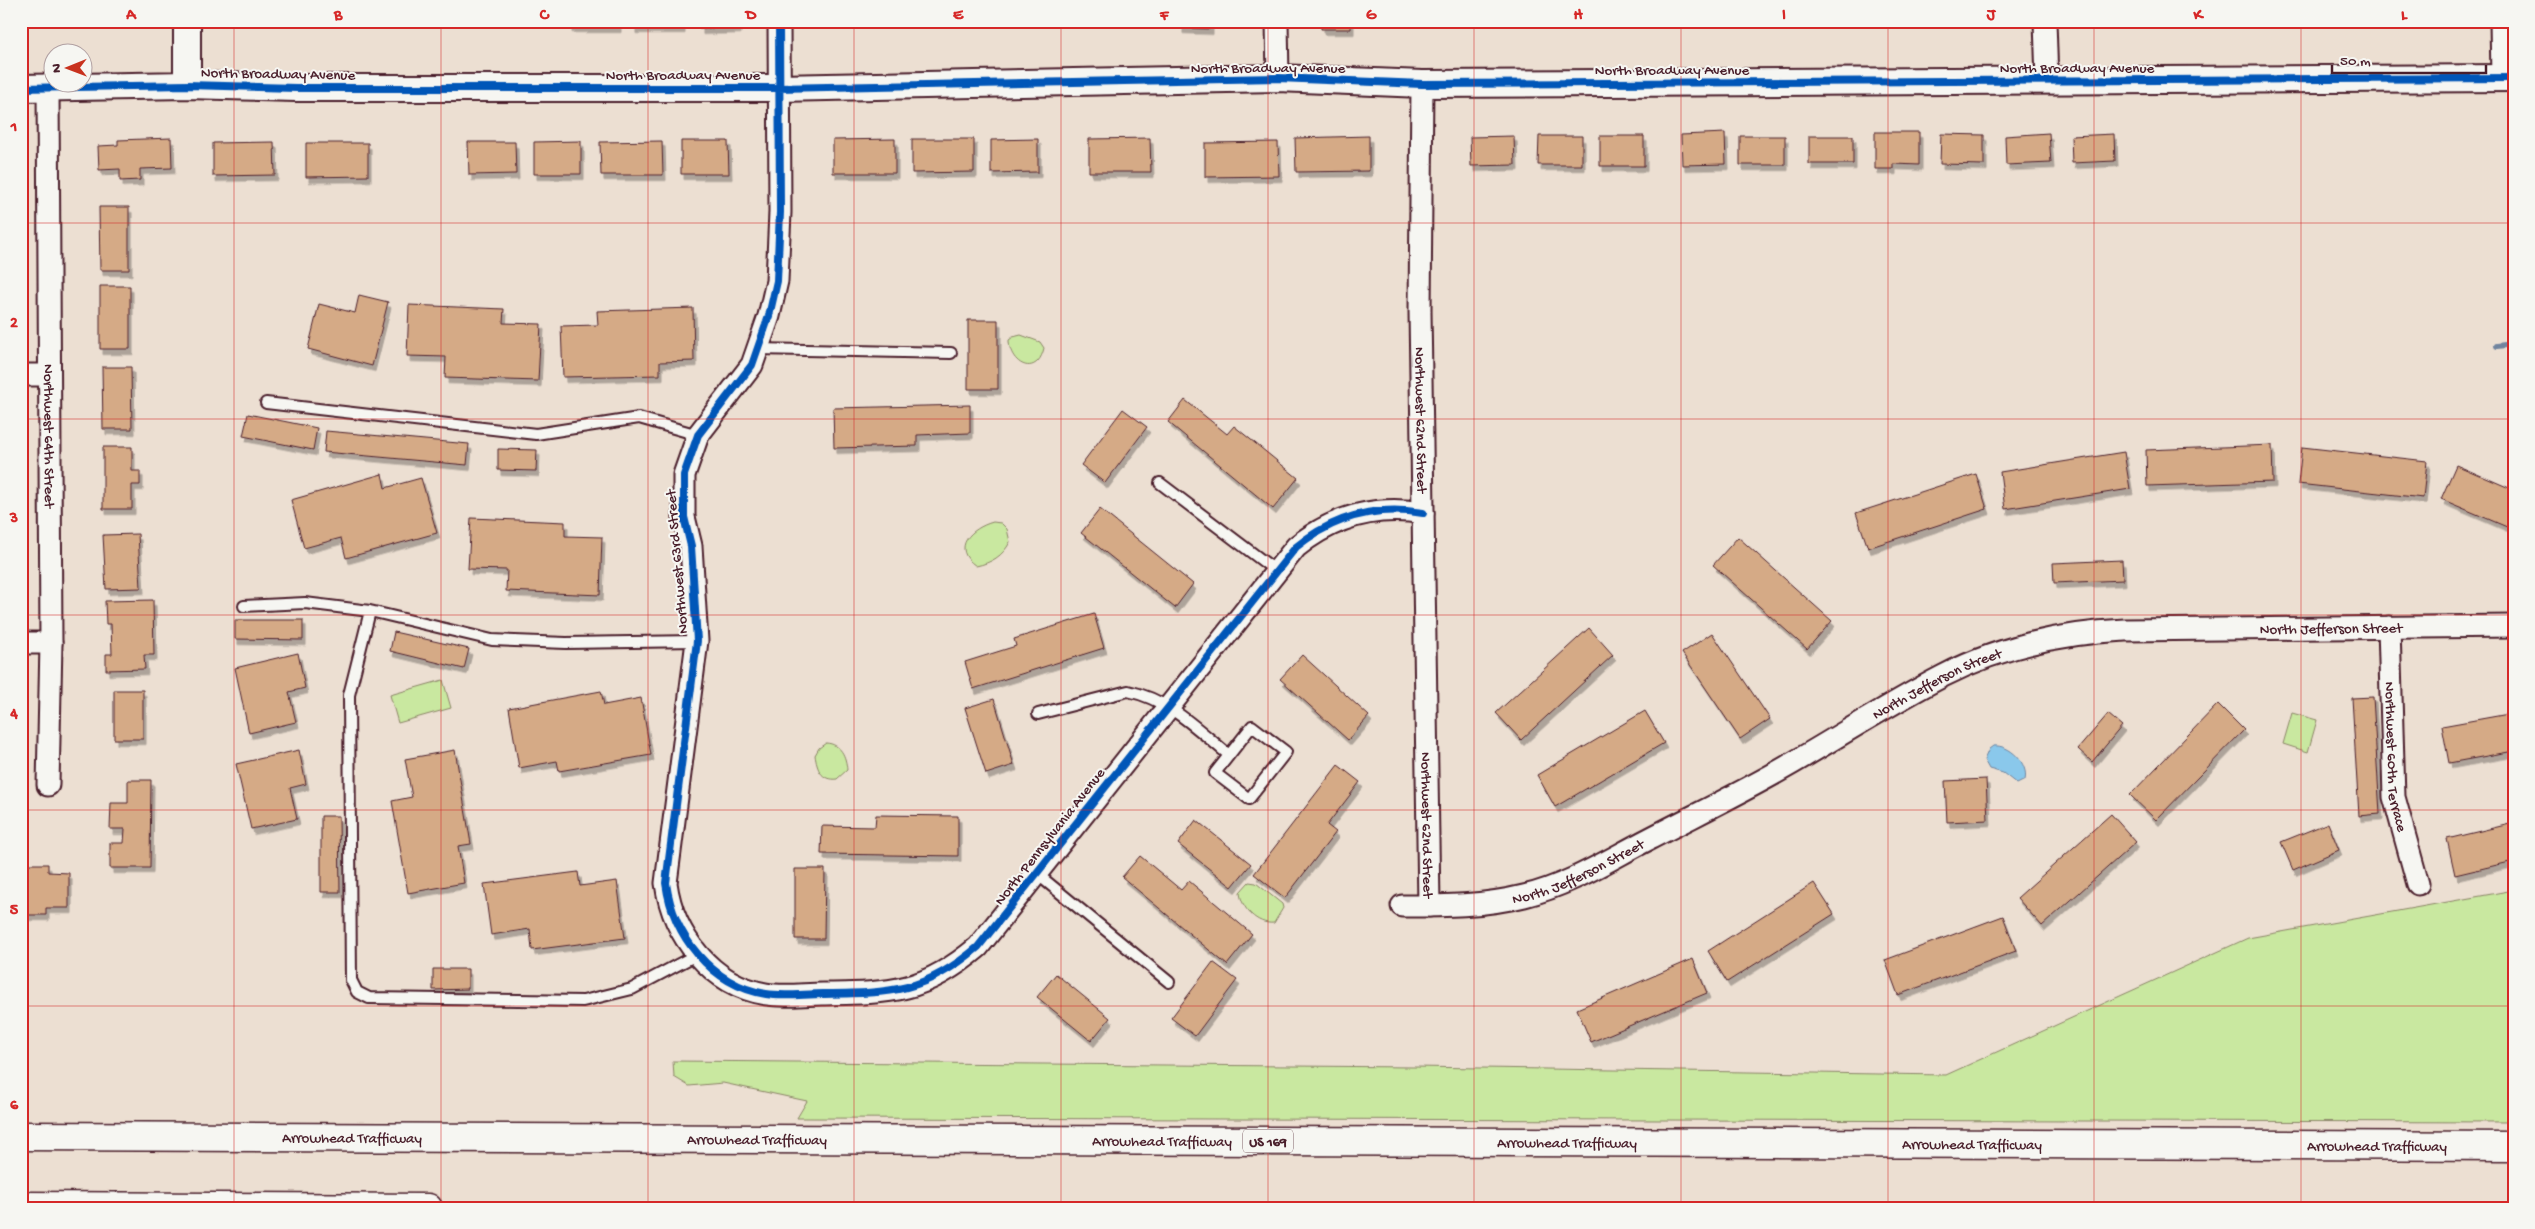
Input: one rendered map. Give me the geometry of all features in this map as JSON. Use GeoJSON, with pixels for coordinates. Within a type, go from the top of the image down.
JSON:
{"type":"FeatureCollection","features":[{"type":"Feature","properties":{"kind":"highway","name":"Arrowhead Trafficway"},"geometry":{"type":"LineString","coordinates":[[21,1136],[2514,1146]]}},
{"type":"Feature","properties":{"kind":"highway"},"geometry":{"type":"LineString","coordinates":[[21,1206],[428,1208]]}},
{"type":"Feature","properties":{"kind":"street"},"geometry":{"type":"LineString","coordinates":[[187,21],[187,85]]}},
{"type":"Feature","properties":{"kind":"street","name":"Northwest 63rd Street"},"geometry":{"type":"LineString","coordinates":[[666,883],[697,641],[690,546],[684,517],[682,489],[692,448],[698,435],[752,365],[769,316],[777,281],[780,246],[779,21]]}},
{"type":"Feature","properties":{"kind":"street"},"geometry":{"type":"LineString","coordinates":[[1277,21],[1278,78]]}},
{"type":"Feature","properties":{"kind":"street"},"geometry":{"type":"LineString","coordinates":[[2046,21],[2047,81]]}},
{"type":"Feature","properties":{"kind":"street"},"geometry":{"type":"LineString","coordinates":[[2501,21],[2508,78]]}},
{"type":"Feature","properties":{"kind":"street","name":"North Broadway Avenue"},"geometry":{"type":"LineString","coordinates":[[92,86],[187,85],[296,88],[778,88],[1278,78],[1422,84],[2508,78]]}},
{"type":"Feature","properties":{"kind":"street","name":"Northwest 62nd Street"},"geometry":{"type":"LineString","coordinates":[[1422,84],[1420,320],[1429,906]]}},
{"type":"Feature","properties":{"kind":"street","name":"North Broadway Avenue"},"geometry":{"type":"LineString","coordinates":[[21,88],[42,87]]}},
{"type":"Feature","properties":{"kind":"street","name":"Northwest 64th Street"},"geometry":{"type":"LineString","coordinates":[[48,92],[51,643],[48,785]]}},
{"type":"Feature","properties":{"kind":"street"},"geometry":{"type":"LineString","coordinates":[[21,375],[49,375]]}},
{"type":"Feature","properties":{"kind":"street","name":"North Pennsylvania Avenue"},"geometry":{"type":"LineString","coordinates":[[666,883],[672,912],[696,955],[726,979],[767,994],[880,993],[907,989],[933,979],[957,965],[978,947],[1296,547],[1334,522],[1378,510],[1423,513]]}},
{"type":"Feature","properties":{"kind":"street","name":"Northwest 60th Terrace"},"geometry":{"type":"LineString","coordinates":[[2390,626],[2394,797],[2418,884]]}},
{"type":"Feature","properties":{"kind":"street","name":"North Jefferson Street"},"geometry":{"type":"LineString","coordinates":[[1402,906],[1489,903],[1525,896],[1559,885],[1592,871],[1761,782],[1943,676],[1986,657],[2031,643],[2094,631],[2514,626]]}},
{"type":"Feature","properties":{"kind":"street"},"geometry":{"type":"LineString","coordinates":[[21,643],[51,643]]}},
{"type":"Feature","properties":{"kind":"lane"},"geometry":{"type":"LineString","coordinates":[[757,349],[951,353]]}},
{"type":"Feature","properties":{"kind":"lane"},"geometry":{"type":"LineString","coordinates":[[266,403],[536,434],[639,418],[698,435]]}},
{"type":"Feature","properties":{"kind":"lane"},"geometry":{"type":"LineString","coordinates":[[1160,483],[1276,571]]}},
{"type":"Feature","properties":{"kind":"lane"},"geometry":{"type":"LineString","coordinates":[[244,606],[305,603],[370,611],[492,640],[566,643],[697,641]]}},
{"type":"Feature","properties":{"kind":"lane"},"geometry":{"type":"LineString","coordinates":[[370,611],[349,695],[351,980],[358,992],[369,998],[583,1001],[632,989],[696,955]]}},
{"type":"Feature","properties":{"kind":"lane"},"geometry":{"type":"LineString","coordinates":[[1038,714],[1128,691],[1141,694],[1169,706],[1229,755]]}},
{"type":"Feature","properties":{"kind":"lane"},"geometry":{"type":"LineString","coordinates":[[1252,726],[1286,752],[1248,800],[1215,773],[1229,755],[1252,726]]}},
{"type":"Feature","properties":{"kind":"lane"},"geometry":{"type":"LineString","coordinates":[[1036,873],[1168,982]]}},
{"type":"Feature","properties":{"kind":"green space"},"geometry":{"type":"Polygon","coordinates":[[[1021,335],[1040,342],[1044,348],[1036,363],[1024,365],[1013,356],[1009,340],[1021,335]]]}},
{"type":"Feature","properties":{"kind":"green space"},"geometry":{"type":"Polygon","coordinates":[[[993,522],[1001,523],[1007,529],[1010,542],[996,558],[976,566],[968,559],[965,552],[966,540],[977,529],[993,522]]]}},
{"type":"Feature","properties":{"kind":"green space"},"geometry":{"type":"Polygon","coordinates":[[[443,680],[451,708],[398,723],[390,695],[443,680]]]}},
{"type":"Feature","properties":{"kind":"green space"},"geometry":{"type":"Polygon","coordinates":[[[2292,713],[2317,720],[2308,752],[2283,744],[2292,713]]]}},
{"type":"Feature","properties":{"kind":"green space"},"geometry":{"type":"Polygon","coordinates":[[[826,743],[839,748],[845,760],[847,770],[837,779],[824,776],[817,765],[815,755],[819,748],[826,743]]]}},
{"type":"Feature","properties":{"kind":"green space"},"geometry":{"type":"Polygon","coordinates":[[[1249,882],[1256,883],[1282,904],[1283,908],[1274,923],[1268,923],[1256,918],[1243,904],[1240,892],[1249,882]]]}},
{"type":"Feature","properties":{"kind":"green space"},"geometry":{"type":"Polygon","coordinates":[[[2514,890],[2514,1122],[797,1118],[807,1101],[723,1083],[689,1086],[674,1077],[673,1061],[1414,1067],[1946,1075],[2248,938],[2514,890]]]}},
{"type":"Feature","properties":{"kind":"water"},"geometry":{"type":"Polygon","coordinates":[[[1993,746],[2006,748],[2017,756],[2024,768],[2025,780],[2017,784],[2003,773],[1989,769],[1984,760],[1989,749],[1993,746]]]}},
{"type":"Feature","properties":{"kind":"building"},"geometry":{"type":"Polygon","coordinates":[[[569,21],[618,21],[618,27],[569,27],[569,21]]]}},
{"type":"Feature","properties":{"kind":"building"},"geometry":{"type":"Polygon","coordinates":[[[633,21],[682,21],[682,28],[633,28],[633,21]]]}},
{"type":"Feature","properties":{"kind":"building"},"geometry":{"type":"Polygon","coordinates":[[[700,21],[738,21],[738,28],[700,29],[700,21]]]}},
{"type":"Feature","properties":{"kind":"building"},"geometry":{"type":"Polygon","coordinates":[[[1180,21],[1210,21],[1210,29],[1180,28],[1180,21]]]}},
{"type":"Feature","properties":{"kind":"building"},"geometry":{"type":"Polygon","coordinates":[[[1321,21],[1351,21],[1351,29],[1321,29],[1321,21]]]}},
{"type":"Feature","properties":{"kind":"building"},"geometry":{"type":"Polygon","coordinates":[[[1875,132],[1919,132],[1919,165],[1893,164],[1893,169],[1875,169],[1875,132]]]}},
{"type":"Feature","properties":{"kind":"building"},"geometry":{"type":"Polygon","coordinates":[[[1725,133],[1726,164],[1682,165],[1681,135],[1725,133]]]}},
{"type":"Feature","properties":{"kind":"building"},"geometry":{"type":"Polygon","coordinates":[[[2049,133],[2051,163],[2006,165],[2005,136],[2049,133]]]}},
{"type":"Feature","properties":{"kind":"building"},"geometry":{"type":"Polygon","coordinates":[[[1941,134],[1984,135],[1984,165],[1940,164],[1941,134]]]}},
{"type":"Feature","properties":{"kind":"building"},"geometry":{"type":"Polygon","coordinates":[[[2114,134],[2115,161],[2072,163],[2071,136],[2114,134]]]}},
{"type":"Feature","properties":{"kind":"building"},"geometry":{"type":"Polygon","coordinates":[[[1369,136],[1369,171],[1296,172],[1295,138],[1369,136]]]}},
{"type":"Feature","properties":{"kind":"building"},"geometry":{"type":"Polygon","coordinates":[[[1514,136],[1515,165],[1471,166],[1470,137],[1514,136]]]}},
{"type":"Feature","properties":{"kind":"building"},"geometry":{"type":"Polygon","coordinates":[[[1539,136],[1582,136],[1582,165],[1538,165],[1539,136]]]}},
{"type":"Feature","properties":{"kind":"building"},"geometry":{"type":"Polygon","coordinates":[[[1600,136],[1644,136],[1644,166],[1600,166],[1600,136]]]}},
{"type":"Feature","properties":{"kind":"building"},"geometry":{"type":"Polygon","coordinates":[[[1740,136],[1785,136],[1785,165],[1740,165],[1740,136]]]}},
{"type":"Feature","properties":{"kind":"building"},"geometry":{"type":"Polygon","coordinates":[[[1809,136],[1853,136],[1853,164],[1809,164],[1809,136]]]}},
{"type":"Feature","properties":{"kind":"building"},"geometry":{"type":"Polygon","coordinates":[[[171,138],[172,168],[140,169],[140,180],[120,181],[120,169],[99,170],[98,146],[118,145],[118,140],[171,138]]]}},
{"type":"Feature","properties":{"kind":"building"},"geometry":{"type":"Polygon","coordinates":[[[1150,138],[1151,172],[1089,172],[1089,139],[1150,138]]]}},
{"type":"Feature","properties":{"kind":"building"},"geometry":{"type":"Polygon","coordinates":[[[895,139],[895,173],[833,173],[833,140],[895,139]]]}},
{"type":"Feature","properties":{"kind":"building"},"geometry":{"type":"Polygon","coordinates":[[[912,139],[974,139],[974,172],[912,173],[912,139]]]}},
{"type":"Feature","properties":{"kind":"building"},"geometry":{"type":"Polygon","coordinates":[[[1038,139],[1038,172],[991,173],[991,140],[1038,139]]]}},
{"type":"Feature","properties":{"kind":"building"},"geometry":{"type":"Polygon","coordinates":[[[581,141],[581,174],[534,174],[534,142],[581,141]]]}},
{"type":"Feature","properties":{"kind":"building"},"geometry":{"type":"Polygon","coordinates":[[[662,141],[663,175],[601,175],[600,142],[662,141]]]}},
{"type":"Feature","properties":{"kind":"building"},"geometry":{"type":"Polygon","coordinates":[[[681,141],[728,141],[729,174],[681,174],[681,141]]]}},
{"type":"Feature","properties":{"kind":"building"},"geometry":{"type":"Polygon","coordinates":[[[274,142],[275,175],[213,176],[213,143],[274,142]]]}},
{"type":"Feature","properties":{"kind":"building"},"geometry":{"type":"Polygon","coordinates":[[[468,142],[515,142],[516,174],[469,175],[468,142]]]}},
{"type":"Feature","properties":{"kind":"building"},"geometry":{"type":"Polygon","coordinates":[[[1278,142],[1279,176],[1205,177],[1205,143],[1278,142]]]}},
{"type":"Feature","properties":{"kind":"building"},"geometry":{"type":"Polygon","coordinates":[[[306,143],[368,143],[368,176],[306,177],[306,143]]]}},
{"type":"Feature","properties":{"kind":"building"},"geometry":{"type":"Polygon","coordinates":[[[99,207],[129,207],[129,270],[100,270],[99,207]]]}},
{"type":"Feature","properties":{"kind":"building"},"geometry":{"type":"Polygon","coordinates":[[[100,286],[130,286],[130,349],[100,349],[100,286]]]}},
{"type":"Feature","properties":{"kind":"building"},"geometry":{"type":"Polygon","coordinates":[[[359,295],[388,302],[372,366],[308,349],[319,304],[355,313],[359,295]]]}},
{"type":"Feature","properties":{"kind":"building"},"geometry":{"type":"Polygon","coordinates":[[[409,305],[504,309],[503,323],[541,324],[538,381],[445,378],[446,357],[407,356],[409,305]]]}},
{"type":"Feature","properties":{"kind":"building"},"geometry":{"type":"Polygon","coordinates":[[[693,308],[694,361],[660,362],[660,375],[563,377],[561,326],[598,325],[597,311],[693,308]]]}},
{"type":"Feature","properties":{"kind":"building"},"geometry":{"type":"Polygon","coordinates":[[[968,320],[998,320],[998,389],[968,389],[968,320]]]}},
{"type":"Feature","properties":{"kind":"building"},"geometry":{"type":"Polygon","coordinates":[[[102,367],[131,367],[132,429],[103,429],[102,367]]]}},
{"type":"Feature","properties":{"kind":"building"},"geometry":{"type":"Polygon","coordinates":[[[1185,400],[1227,434],[1234,426],[1298,478],[1273,509],[1168,422],[1185,400]]]}},
{"type":"Feature","properties":{"kind":"building"},"geometry":{"type":"Polygon","coordinates":[[[970,405],[970,433],[917,435],[917,446],[834,448],[833,408],[970,405]]]}},
{"type":"Feature","properties":{"kind":"building"},"geometry":{"type":"Polygon","coordinates":[[[1123,409],[1147,427],[1105,483],[1081,465],[1123,409]]]}},
{"type":"Feature","properties":{"kind":"building"},"geometry":{"type":"Polygon","coordinates":[[[248,414],[317,428],[313,450],[243,436],[248,414]]]}},
{"type":"Feature","properties":{"kind":"building"},"geometry":{"type":"Polygon","coordinates":[[[326,431],[469,444],[467,465],[324,452],[326,431]]]}},
{"type":"Feature","properties":{"kind":"building"},"geometry":{"type":"Polygon","coordinates":[[[2272,445],[2273,482],[2147,486],[2146,450],[2272,445]]]}},
{"type":"Feature","properties":{"kind":"building"},"geometry":{"type":"Polygon","coordinates":[[[103,447],[132,447],[132,471],[140,471],[140,485],[132,485],[132,509],[103,509],[103,447]]]}},
{"type":"Feature","properties":{"kind":"building"},"geometry":{"type":"Polygon","coordinates":[[[2302,447],[2427,461],[2423,498],[2298,484],[2302,447]]]}},
{"type":"Feature","properties":{"kind":"building"},"geometry":{"type":"Polygon","coordinates":[[[498,449],[537,450],[536,471],[498,470],[498,449]]]}},
{"type":"Feature","properties":{"kind":"building"},"geometry":{"type":"Polygon","coordinates":[[[2124,452],[2130,489],[2005,509],[2000,472],[2124,452]]]}},
{"type":"Feature","properties":{"kind":"building"},"geometry":{"type":"Polygon","coordinates":[[[2456,465],[2514,490],[2514,530],[2441,499],[2456,465]]]}},
{"type":"Feature","properties":{"kind":"building"},"geometry":{"type":"Polygon","coordinates":[[[382,474],[385,488],[421,478],[437,533],[346,558],[341,538],[304,548],[291,500],[382,474]]]}},
{"type":"Feature","properties":{"kind":"building"},"geometry":{"type":"Polygon","coordinates":[[[1976,474],[1987,509],[1868,548],[1856,513],[1976,474]]]}},
{"type":"Feature","properties":{"kind":"building"},"geometry":{"type":"Polygon","coordinates":[[[1100,509],[1193,584],[1175,608],[1081,533],[1100,509]]]}},
{"type":"Feature","properties":{"kind":"building"},"geometry":{"type":"Polygon","coordinates":[[[471,518],[565,522],[565,536],[602,537],[600,595],[506,591],[507,570],[468,569],[471,518]]]}},
{"type":"Feature","properties":{"kind":"building"},"geometry":{"type":"Polygon","coordinates":[[[138,534],[141,588],[106,589],[103,535],[138,534]]]}},
{"type":"Feature","properties":{"kind":"building"},"geometry":{"type":"Polygon","coordinates":[[[1738,537],[1832,621],[1807,649],[1713,565],[1738,537]]]}},
{"type":"Feature","properties":{"kind":"building"},"geometry":{"type":"Polygon","coordinates":[[[2122,560],[2123,580],[2054,583],[2053,563],[2122,560]]]}},
{"type":"Feature","properties":{"kind":"building"},"geometry":{"type":"Polygon","coordinates":[[[153,600],[154,655],[144,655],[145,669],[106,670],[106,654],[112,654],[111,624],[106,624],[105,601],[153,600]]]}},
{"type":"Feature","properties":{"kind":"building"},"geometry":{"type":"Polygon","coordinates":[[[1094,614],[1104,648],[973,689],[965,662],[1016,646],[1014,639],[1094,614]]]}},
{"type":"Feature","properties":{"kind":"building"},"geometry":{"type":"Polygon","coordinates":[[[235,620],[303,620],[303,640],[235,639],[235,620]]]}},
{"type":"Feature","properties":{"kind":"building"},"geometry":{"type":"Polygon","coordinates":[[[1589,628],[1613,655],[1521,740],[1496,713],[1589,628]]]}},
{"type":"Feature","properties":{"kind":"building"},"geometry":{"type":"Polygon","coordinates":[[[394,632],[469,649],[464,669],[390,651],[394,632]]]}},
{"type":"Feature","properties":{"kind":"building"},"geometry":{"type":"Polygon","coordinates":[[[1712,633],[1770,719],[1740,739],[1682,653],[1712,633]]]}},
{"type":"Feature","properties":{"kind":"building"},"geometry":{"type":"Polygon","coordinates":[[[298,653],[305,688],[289,692],[296,722],[249,733],[235,668],[298,653]]]}},
{"type":"Feature","properties":{"kind":"building"},"geometry":{"type":"Polygon","coordinates":[[[1302,655],[1369,716],[1348,740],[1280,679],[1302,655]]]}},
{"type":"Feature","properties":{"kind":"building"},"geometry":{"type":"Polygon","coordinates":[[[114,690],[143,690],[143,739],[114,739],[114,690]]]}},
{"type":"Feature","properties":{"kind":"building"},"geometry":{"type":"Polygon","coordinates":[[[601,691],[604,705],[641,698],[651,755],[559,771],[557,761],[519,768],[509,708],[601,691]]]}},
{"type":"Feature","properties":{"kind":"building"},"geometry":{"type":"Polygon","coordinates":[[[2373,697],[2380,814],[2359,816],[2352,698],[2373,697]]]}},
{"type":"Feature","properties":{"kind":"building"},"geometry":{"type":"Polygon","coordinates":[[[994,699],[1014,765],[986,774],[965,708],[994,699]]]}},
{"type":"Feature","properties":{"kind":"building"},"geometry":{"type":"Polygon","coordinates":[[[2218,704],[2244,730],[2156,820],[2130,795],[2218,704]]]}},
{"type":"Feature","properties":{"kind":"building"},"geometry":{"type":"Polygon","coordinates":[[[1645,711],[1664,743],[1555,807],[1537,775],[1645,711]]]}},
{"type":"Feature","properties":{"kind":"building"},"geometry":{"type":"Polygon","coordinates":[[[2514,713],[2514,751],[2449,763],[2442,726],[2514,713]]]}},
{"type":"Feature","properties":{"kind":"building"},"geometry":{"type":"Polygon","coordinates":[[[2108,714],[2122,726],[2092,762],[2078,749],[2108,714]]]}},
{"type":"Feature","properties":{"kind":"building"},"geometry":{"type":"Polygon","coordinates":[[[299,750],[306,784],[290,788],[297,819],[251,829],[236,764],[299,750]]]}},
{"type":"Feature","properties":{"kind":"building"},"geometry":{"type":"Polygon","coordinates":[[[455,750],[471,844],[458,846],[464,883],[408,893],[392,801],[412,797],[405,759],[455,750]]]}},
{"type":"Feature","properties":{"kind":"building"},"geometry":{"type":"Polygon","coordinates":[[[1338,765],[1360,782],[1327,825],[1336,832],[1285,898],[1254,874],[1338,765]]]}},
{"type":"Feature","properties":{"kind":"building"},"geometry":{"type":"Polygon","coordinates":[[[1986,779],[1988,820],[1947,822],[1945,781],[1986,779]]]}},
{"type":"Feature","properties":{"kind":"building"},"geometry":{"type":"Polygon","coordinates":[[[128,780],[151,780],[150,868],[110,868],[110,843],[124,843],[125,829],[110,829],[111,803],[128,803],[128,780]]]}},
{"type":"Feature","properties":{"kind":"building"},"geometry":{"type":"Polygon","coordinates":[[[2111,814],[2136,842],[2042,926],[2017,898],[2111,814]]]}},
{"type":"Feature","properties":{"kind":"building"},"geometry":{"type":"Polygon","coordinates":[[[876,815],[958,816],[958,856],[821,854],[822,826],[875,827],[876,815]]]}},
{"type":"Feature","properties":{"kind":"building"},"geometry":{"type":"Polygon","coordinates":[[[321,816],[339,816],[340,892],[321,892],[321,816]]]}},
{"type":"Feature","properties":{"kind":"building"},"geometry":{"type":"Polygon","coordinates":[[[1196,820],[1251,864],[1232,887],[1178,844],[1196,820]]]}},
{"type":"Feature","properties":{"kind":"building"},"geometry":{"type":"Polygon","coordinates":[[[2328,823],[2339,850],[2293,870],[2281,842],[2328,823]]]}},
{"type":"Feature","properties":{"kind":"building"},"geometry":{"type":"Polygon","coordinates":[[[2514,823],[2514,861],[2455,875],[2447,839],[2514,823]]]}},
{"type":"Feature","properties":{"kind":"building"},"geometry":{"type":"Polygon","coordinates":[[[1140,856],[1181,890],[1189,881],[1252,934],[1227,965],[1122,877],[1140,856]]]}},
{"type":"Feature","properties":{"kind":"building"},"geometry":{"type":"Polygon","coordinates":[[[21,864],[48,864],[48,872],[69,873],[69,908],[46,908],[46,915],[25,915],[25,930],[21,930],[21,864]]]}},
{"type":"Feature","properties":{"kind":"building"},"geometry":{"type":"Polygon","coordinates":[[[795,869],[825,869],[824,939],[795,939],[795,869]]]}},
{"type":"Feature","properties":{"kind":"building"},"geometry":{"type":"Polygon","coordinates":[[[578,872],[580,886],[617,881],[625,938],[532,950],[530,929],[491,935],[484,884],[578,872]]]}},
{"type":"Feature","properties":{"kind":"building"},"geometry":{"type":"Polygon","coordinates":[[[1814,883],[1834,914],[1727,982],[1708,951],[1814,883]]]}},
{"type":"Feature","properties":{"kind":"building"},"geometry":{"type":"Polygon","coordinates":[[[2003,916],[2016,951],[1898,995],[1885,960],[2003,916]]]}},
{"type":"Feature","properties":{"kind":"building"},"geometry":{"type":"Polygon","coordinates":[[[1693,959],[1707,993],[1591,1042],[1577,1009],[1693,959]]]}},
{"type":"Feature","properties":{"kind":"building"},"geometry":{"type":"Polygon","coordinates":[[[1213,962],[1237,980],[1195,1036],[1171,1018],[1213,962]]]}},
{"type":"Feature","properties":{"kind":"building"},"geometry":{"type":"Polygon","coordinates":[[[433,969],[468,969],[468,989],[433,990],[433,969]]]}},
{"type":"Feature","properties":{"kind":"building"},"geometry":{"type":"Polygon","coordinates":[[[1056,974],[1110,1018],[1091,1041],[1037,997],[1056,974]]]}},
{"type":"Feature","properties":{"kind":"waterway"},"geometry":{"type":"LineString","coordinates":[[2497,346],[2514,344]]}},
{"type":"Feature","properties":{"kind":"cycle path"},"geometry":{"type":"LineString","coordinates":[[779,21],[780,212],[777,281],[769,316],[752,365],[698,435],[684,475],[684,517],[691,546],[697,641],[666,883],[670,902],[686,939],[712,969],[746,989],[773,995],[888,991],[923,982],[941,974],[978,947],[1296,547],[1325,528],[1356,516],[1372,512],[1389,511],[1423,513]]}},
{"type":"Feature","properties":{"kind":"cycle path"},"geometry":{"type":"LineString","coordinates":[[21,88],[187,85],[296,88],[778,88],[1278,78],[1422,84],[2514,78]]}}]}
